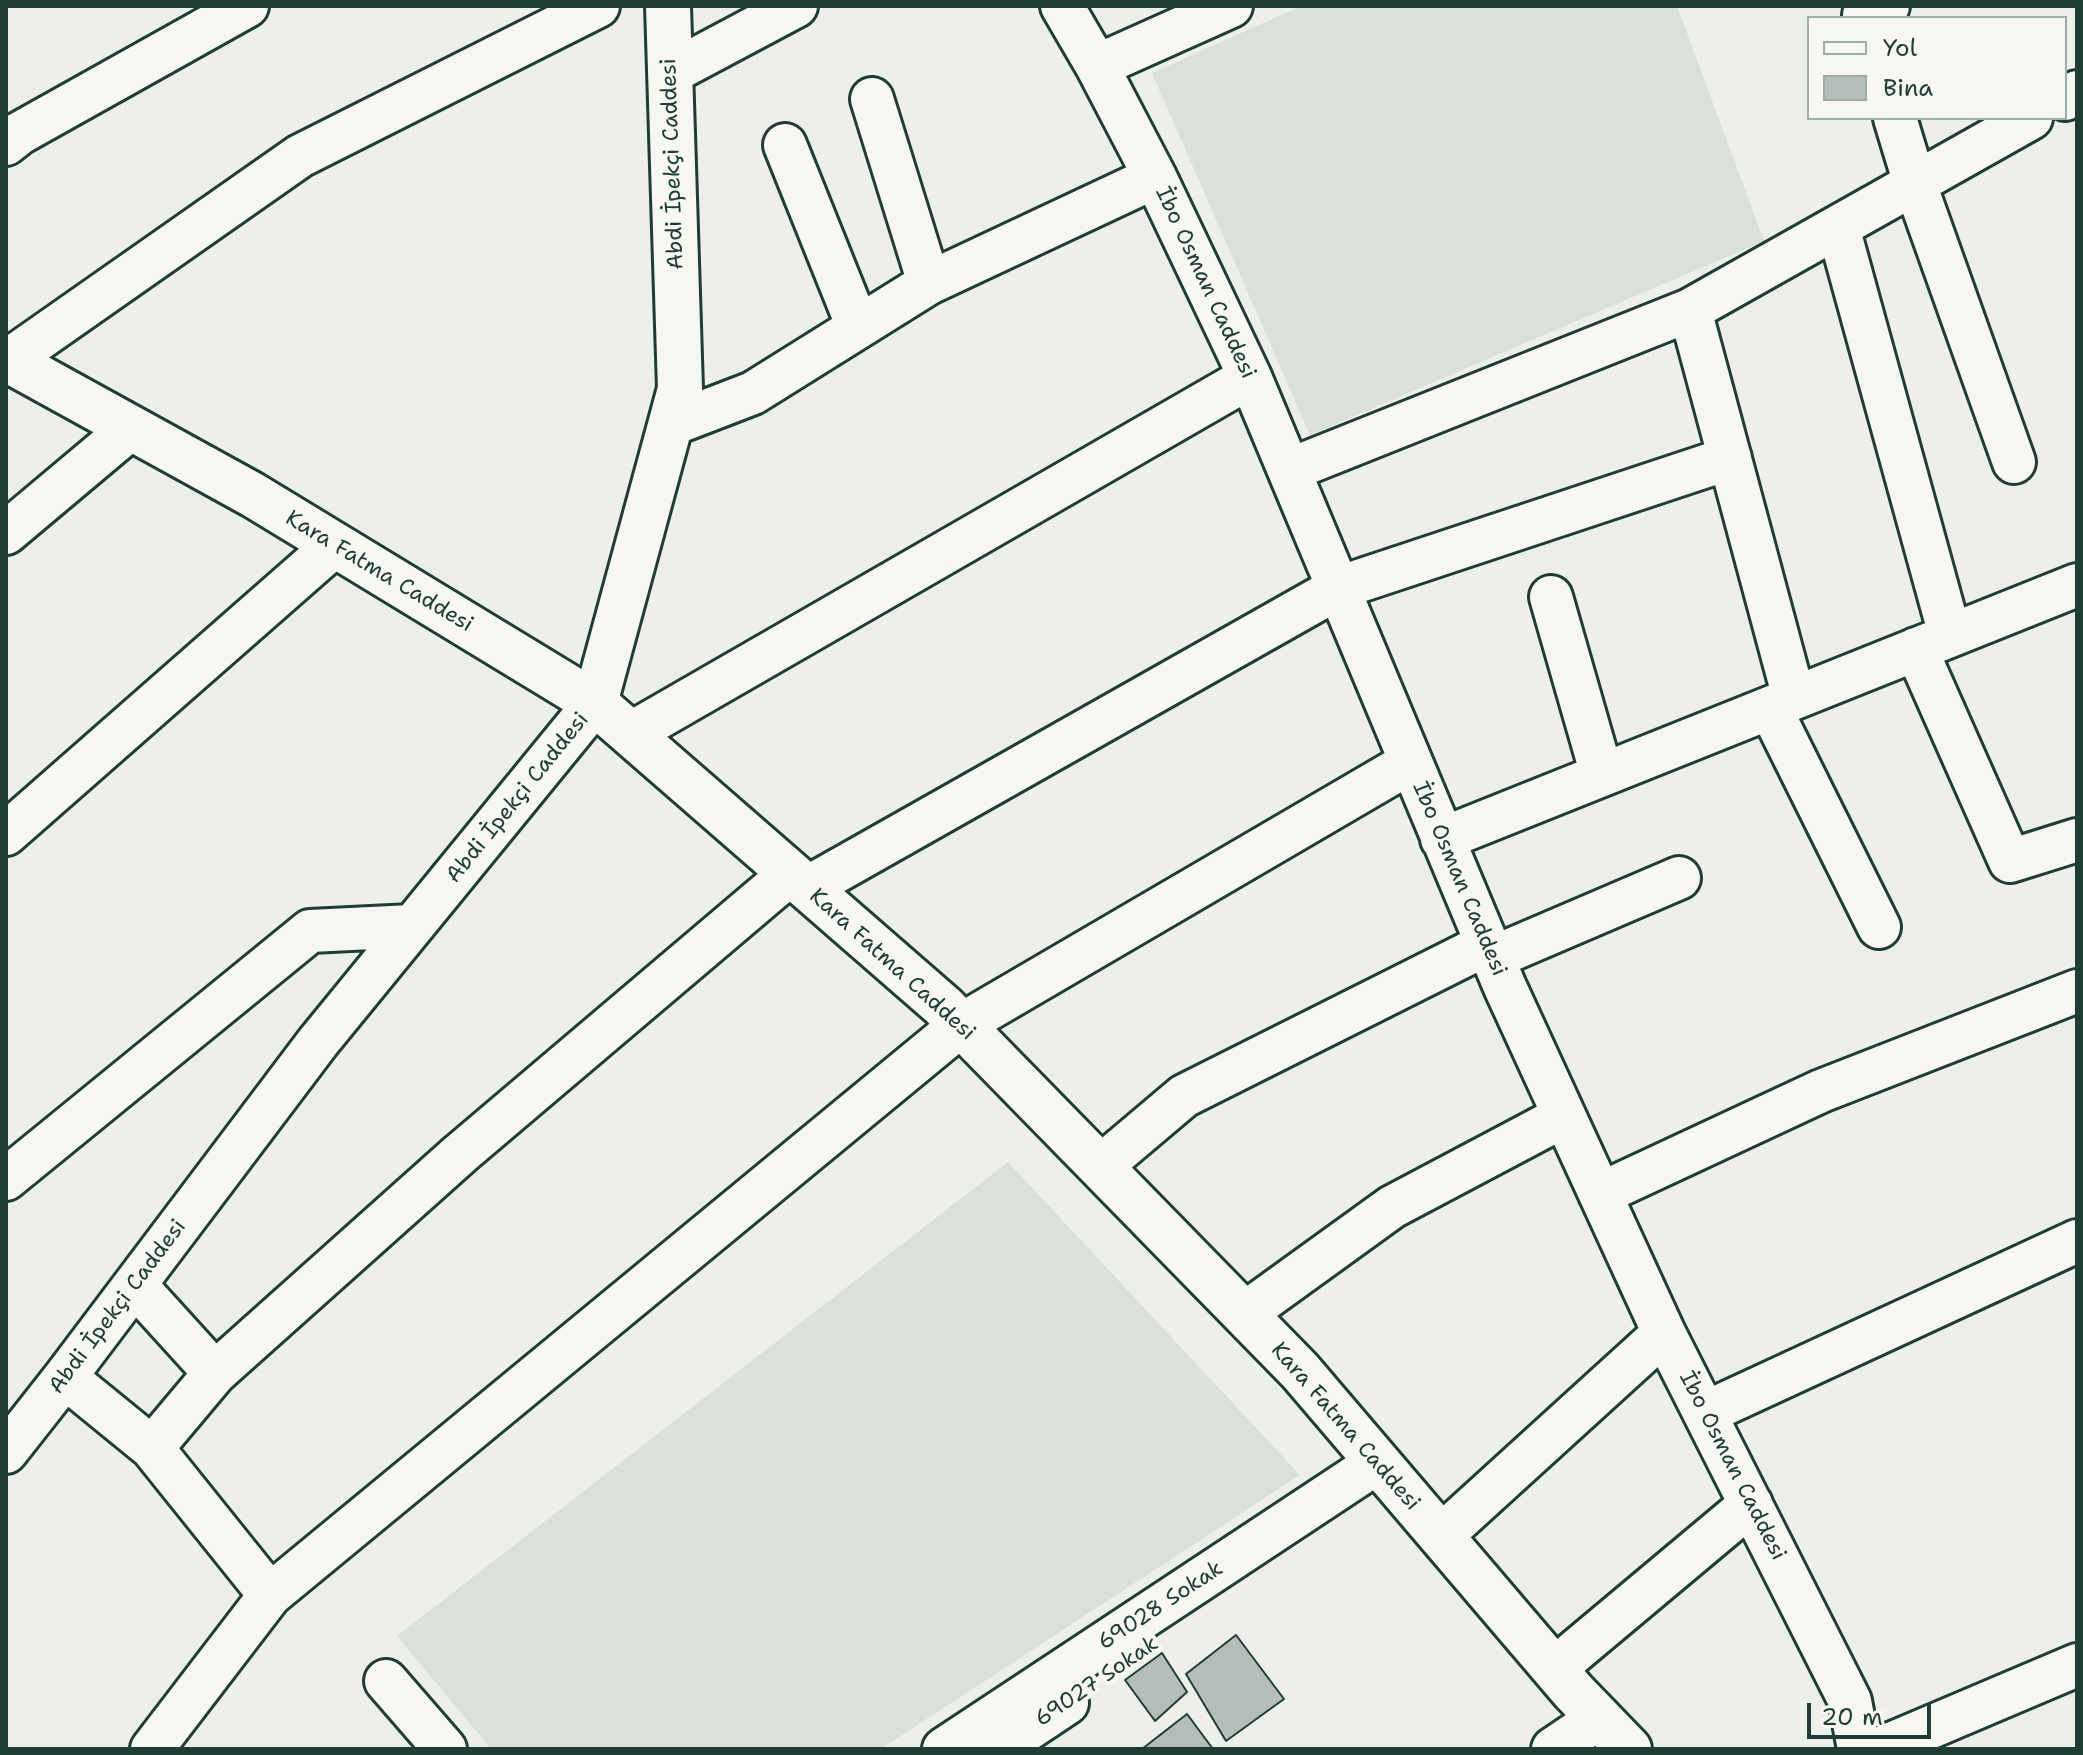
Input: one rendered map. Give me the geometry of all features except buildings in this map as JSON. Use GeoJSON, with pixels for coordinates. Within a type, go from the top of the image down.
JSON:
{"type":"FeatureCollection","features":[{"type":"Feature","properties":{"kind":"main road","name":"Abdi İpekçi Caddesi"},"geometry":{"type":"LineString","coordinates":[[595,703],[680,389],[668,6]]}},
{"type":"Feature","properties":{"kind":"main road","name":"Kara Fatma Caddesi"},"geometry":{"type":"LineString","coordinates":[[7,360],[253,495],[595,703],[961,1025],[1300,1371],[1554,1669],[1629,1749]]}},
{"type":"Feature","properties":{"kind":"street"},"geometry":{"type":"LineString","coordinates":[[6,144],[20,133],[247,6]]}},
{"type":"Feature","properties":{"kind":"street"},"geometry":{"type":"LineString","coordinates":[[7,360],[300,156],[598,6]]}},
{"type":"Feature","properties":{"kind":"street"},"geometry":{"type":"LineString","coordinates":[[670,73],[796,6]]}},
{"type":"Feature","properties":{"kind":"street","name":"İbo Osman Caddesi"},"geometry":{"type":"LineString","coordinates":[[1062,6],[1155,177],[1250,377],[1490,951],[1664,1333],[1850,1701],[1859,1749]]}},
{"type":"Feature","properties":{"kind":"street"},"geometry":{"type":"LineString","coordinates":[[1097,66],[1231,6]]}},
{"type":"Feature","properties":{"kind":"street"},"geometry":{"type":"LineString","coordinates":[[872,99],[929,283]]}},
{"type":"Feature","properties":{"kind":"street"},"geometry":{"type":"LineString","coordinates":[[1896,120],[1915,184],[2014,462]]}},
{"type":"Feature","properties":{"kind":"street"},"geometry":{"type":"LineString","coordinates":[[1289,470],[1690,310],[2027,120]]}},
{"type":"Feature","properties":{"kind":"street"},"geometry":{"type":"LineString","coordinates":[[785,145],[858,327]]}},
{"type":"Feature","properties":{"kind":"street"},"geometry":{"type":"LineString","coordinates":[[670,425],[753,393],[929,283],[1155,177]]}},
{"type":"Feature","properties":{"kind":"street"},"geometry":{"type":"LineString","coordinates":[[1838,227],[1933,642],[2010,861],[2077,840]]}},
{"type":"Feature","properties":{"kind":"street"},"geometry":{"type":"LineString","coordinates":[[1690,310],[1730,458],[1782,703],[1879,927]]}},
{"type":"Feature","properties":{"kind":"street"},"geometry":{"type":"LineString","coordinates":[[630,734],[1250,377]]}},
{"type":"Feature","properties":{"kind":"street"},"geometry":{"type":"LineString","coordinates":[[6,533],[131,428]]}},
{"type":"Feature","properties":{"kind":"street"},"geometry":{"type":"LineString","coordinates":[[152,1448],[215,1373],[460,1154],[799,881],[1338,588],[1730,458]]}},
{"type":"Feature","properties":{"kind":"street"},"geometry":{"type":"LineString","coordinates":[[6,834],[335,545]]}},
{"type":"Feature","properties":{"kind":"street"},"geometry":{"type":"LineString","coordinates":[[1442,839],[2077,585]]}},
{"type":"Feature","properties":{"kind":"street"},"geometry":{"type":"LineString","coordinates":[[1551,597],[1602,775]]}},
{"type":"Feature","properties":{"kind":"street","name":"Abdi İpekçi Caddesi"},"geometry":{"type":"LineString","coordinates":[[6,1452],[318,1042],[595,703]]}},
{"type":"Feature","properties":{"kind":"street"},"geometry":{"type":"LineString","coordinates":[[152,1749],[270,1595],[961,1025],[1411,762]]}},
{"type":"Feature","properties":{"kind":"street"},"geometry":{"type":"LineString","coordinates":[[1100,1167],[1184,1096],[1490,951],[1679,878]]}},
{"type":"Feature","properties":{"kind":"street"},"geometry":{"type":"LineString","coordinates":[[6,1179],[310,931],[412,926]]}},
{"type":"Feature","properties":{"kind":"street"},"geometry":{"type":"LineString","coordinates":[[1600,1194],[1821,1091],[2077,991]]}},
{"type":"Feature","properties":{"kind":"street"},"geometry":{"type":"LineString","coordinates":[[1244,1314],[1392,1207],[1564,1116]]}},
{"type":"Feature","properties":{"kind":"street"},"geometry":{"type":"LineString","coordinates":[[1705,1413],[2077,1241]]}},
{"type":"Feature","properties":{"kind":"street"},"geometry":{"type":"LineString","coordinates":[[135,1285],[215,1373]]}},
{"type":"Feature","properties":{"kind":"street"},"geometry":{"type":"LineString","coordinates":[[1441,1536],[1664,1333]]}},
{"type":"Feature","properties":{"kind":"street"},"geometry":{"type":"LineString","coordinates":[[65,1377],[152,1448],[270,1595]]}},
{"type":"Feature","properties":{"kind":"street","name":"69028 Sokak"},"geometry":{"type":"LineString","coordinates":[[944,1749],[1386,1471]]}},
{"type":"Feature","properties":{"kind":"street","name":"69027 Sokak"},"geometry":{"type":"LineString","coordinates":[[998,1749],[1386,1471]]}},
{"type":"Feature","properties":{"kind":"street"},"geometry":{"type":"LineString","coordinates":[[1554,1669],[1751,1504]]}},
{"type":"Feature","properties":{"kind":"street"},"geometry":{"type":"LineString","coordinates":[[1879,1749],[2077,1665]]}},
{"type":"Feature","properties":{"kind":"street"},"geometry":{"type":"LineString","coordinates":[[386,1681],[445,1749]]}},
{"type":"Feature","properties":{"kind":"street"},"geometry":{"type":"LineString","coordinates":[[1553,1749],[1599,1718]]}},
{"type":"Feature","properties":{"kind":"shaded area"},"geometry":{"type":"Polygon","coordinates":[[[1301,6],[1677,6],[1764,241],[1310,435],[1152,73],[1301,6]]]}},
{"type":"Feature","properties":{"kind":"shaded area"},"geometry":{"type":"Polygon","coordinates":[[[1008,1162],[1300,1475],[881,1749],[491,1749],[397,1636],[1008,1162]]]}}]}
